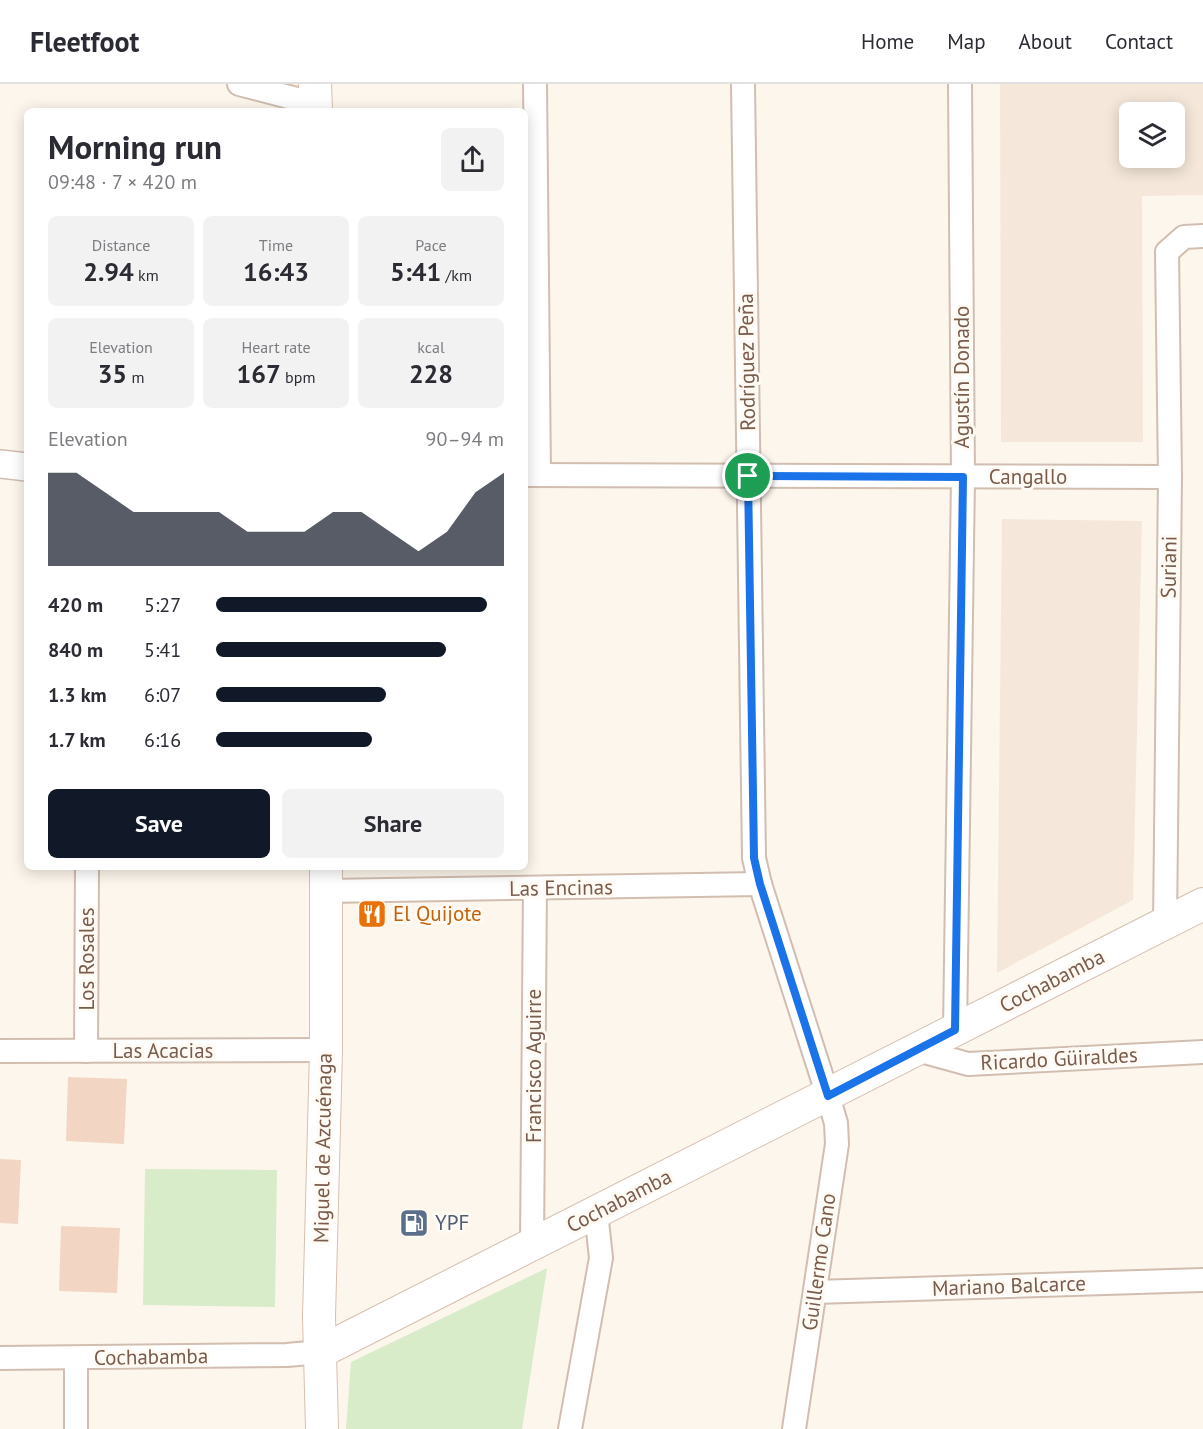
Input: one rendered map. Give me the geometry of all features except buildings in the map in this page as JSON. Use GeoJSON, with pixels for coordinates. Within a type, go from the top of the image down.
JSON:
{"type":"FeatureCollection","features":[{"type":"Feature","properties":{"kind":"main road","name":"Miguel de Azcuénaga"},"geometry":{"type":"LineString","coordinates":[[322,1429],[320,1352],[326,1050],[326,879]]}},
{"type":"Feature","properties":{"kind":"main road","name":"Cochabamba"},"geometry":{"type":"LineString","coordinates":[[320,1352],[1203,904]]}},
{"type":"Feature","properties":{"kind":"street"},"geometry":{"type":"LineString","coordinates":[[239,84],[316,100]]}},
{"type":"Feature","properties":{"kind":"street"},"geometry":{"type":"LineString","coordinates":[[532,475],[535,84]]}},
{"type":"Feature","properties":{"kind":"street","name":"Rodríguez Peña"},"geometry":{"type":"LineString","coordinates":[[743,84],[754,858],[760,884],[828,1096]]}},
{"type":"Feature","properties":{"kind":"street","name":"Agustín Donado"},"geometry":{"type":"LineString","coordinates":[[955,1030],[963,477],[960,84]]}},
{"type":"Feature","properties":{"kind":"street","name":"Suriani"},"geometry":{"type":"LineString","coordinates":[[1165,924],[1170,477],[1167,252],[1184,237],[1203,236]]}},
{"type":"Feature","properties":{"kind":"street"},"geometry":{"type":"LineString","coordinates":[[0,464],[24,466]]}},
{"type":"Feature","properties":{"kind":"street","name":"Cangallo"},"geometry":{"type":"LineString","coordinates":[[532,475],[1170,477]]}},
{"type":"Feature","properties":{"kind":"street","name":"Los Rosales"},"geometry":{"type":"LineString","coordinates":[[86,1051],[87,870]]}},
{"type":"Feature","properties":{"kind":"street","name":"Las Encinas"},"geometry":{"type":"LineString","coordinates":[[326,879],[535,888],[760,884]]}},
{"type":"Feature","properties":{"kind":"street","name":"Francisco Aguirre"},"geometry":{"type":"LineString","coordinates":[[532,1244],[535,888]]}},
{"type":"Feature","properties":{"kind":"street","name":"Las Acacias"},"geometry":{"type":"LineString","coordinates":[[0,1051],[326,1050]]}},
{"type":"Feature","properties":{"kind":"street","name":"Ricardo Güiraldes"},"geometry":{"type":"LineString","coordinates":[[917,1050],[968,1064],[1203,1052]]}},
{"type":"Feature","properties":{"kind":"street","name":"Guillermo Cano"},"geometry":{"type":"LineString","coordinates":[[794,1429],[837,1144],[836,1123],[828,1096]]}},
{"type":"Feature","properties":{"kind":"street"},"geometry":{"type":"LineString","coordinates":[[570,1429],[601,1258],[596,1212]]}},
{"type":"Feature","properties":{"kind":"street","name":"Mariano Balcarce"},"geometry":{"type":"LineString","coordinates":[[815,1292],[1203,1280]]}},
{"type":"Feature","properties":{"kind":"street","name":"Cochabamba"},"geometry":{"type":"LineString","coordinates":[[0,1359],[320,1352]]}},
{"type":"Feature","properties":{"kind":"street"},"geometry":{"type":"LineString","coordinates":[[76,1359],[76,1429]]}},
{"type":"Feature","properties":{"kind":"shaded area"},"geometry":{"type":"Polygon","coordinates":[[[1000,84],[1203,84],[1203,195],[1142,196],[1143,442],[1001,442],[1000,84]]]}},
{"type":"Feature","properties":{"kind":"shaded area"},"geometry":{"type":"Polygon","coordinates":[[[1002,519],[1142,521],[1133,900],[997,973],[1002,519]]]}},
{"type":"Feature","properties":{"kind":"green space"},"geometry":{"type":"Polygon","coordinates":[[[145,1169],[277,1170],[275,1307],[143,1305],[145,1169]]]}},
{"type":"Feature","properties":{"kind":"green space"},"geometry":{"type":"Polygon","coordinates":[[[547,1268],[522,1429],[346,1429],[351,1362],[547,1268]]]}},
{"type":"Feature","properties":{"kind":"place","name":"El Quijote"},"geometry":{"type":"Point","coordinates":[372,914]}},
{"type":"Feature","properties":{"kind":"place","name":"YPF"},"geometry":{"type":"Point","coordinates":[414,1223]}},
{"type":"Feature","properties":{"kind":"route"},"geometry":{"type":"LineString","coordinates":[[748,476],[963,477],[955,1030],[828,1096],[760,884],[754,858],[748,476]]}}]}
